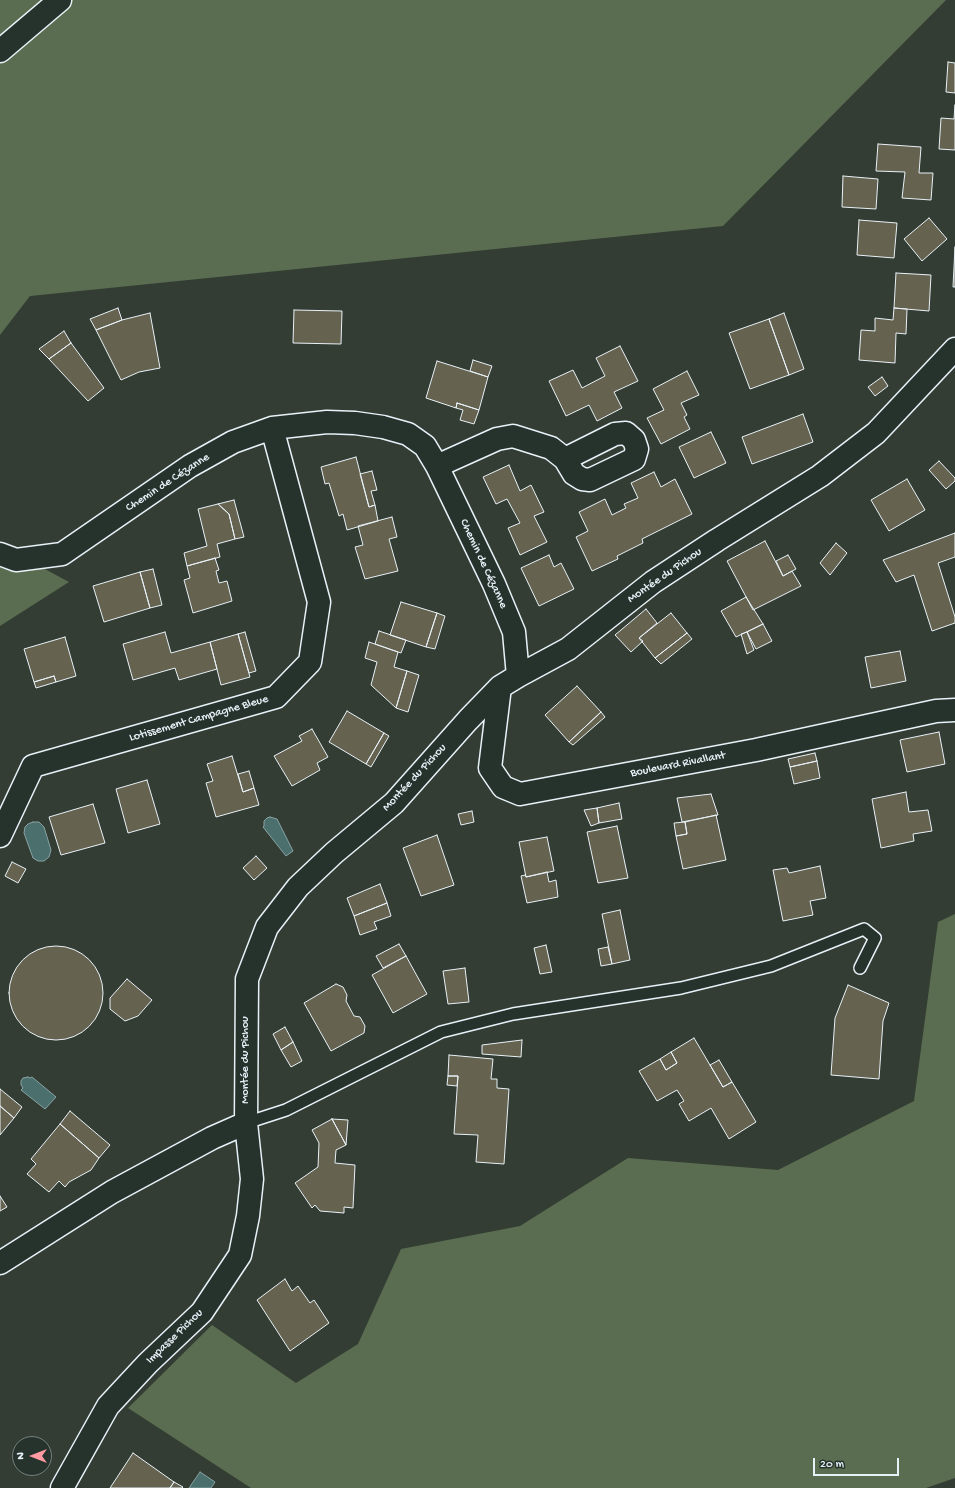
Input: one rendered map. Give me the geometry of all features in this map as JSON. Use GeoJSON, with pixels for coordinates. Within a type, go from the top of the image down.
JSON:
{"type":"FeatureCollection","features":[{"type":"Feature","properties":{"kind":"street"},"geometry":{"type":"LineString","coordinates":[[0,51],[60,0]]}},
{"type":"Feature","properties":{"kind":"street","name":"Montée du Pichou"},"geometry":{"type":"LineString","coordinates":[[246,1123],[247,979],[267,927],[298,888],[334,853],[394,803],[468,720],[500,688],[518,676],[568,649],[653,582],[820,476],[876,433],[955,349]]}},
{"type":"Feature","properties":{"kind":"street","name":"Chemin de Cézanne"},"geometry":{"type":"LineString","coordinates":[[0,554],[16,560],[62,554],[190,466],[233,442],[272,428],[327,422],[355,423],[383,428],[408,434],[425,446],[437,466],[494,584],[514,632],[518,676]]}},
{"type":"Feature","properties":{"kind":"street","name":"Lotissement Campagne Bleue"},"geometry":{"type":"LineString","coordinates":[[0,836],[33,766],[276,697],[310,662],[319,602],[272,428]]}},
{"type":"Feature","properties":{"kind":"street"},"geometry":{"type":"LineString","coordinates":[[437,466],[497,439],[513,436],[551,448],[566,459]]}},
{"type":"Feature","properties":{"kind":"street","name":"Boulevard Rivallant"},"geometry":{"type":"LineString","coordinates":[[500,688],[490,768],[503,787],[520,794],[756,750],[936,711],[955,710]]}},
{"type":"Feature","properties":{"kind":"street"},"geometry":{"type":"LineString","coordinates":[[0,1263],[112,1192],[212,1138],[246,1123]]}},
{"type":"Feature","properties":{"kind":"street","name":"Impasse Pichou"},"geometry":{"type":"LineString","coordinates":[[62,1488],[108,1406],[148,1362],[202,1312],[240,1255],[248,1216],[252,1179],[246,1123]]}},
{"type":"Feature","properties":{"kind":"lane"},"geometry":{"type":"LineString","coordinates":[[246,1123],[286,1110],[441,1032],[448,1030],[513,1014],[681,988],[771,966],[864,929],[876,938],[860,968]]}},
{"type":"Feature","properties":{"kind":"green space"},"geometry":{"type":"Polygon","coordinates":[[[0,0],[946,0],[723,226],[30,296],[0,335],[0,0]]]}},
{"type":"Feature","properties":{"kind":"green space"},"geometry":{"type":"Polygon","coordinates":[[[0,545],[69,582],[0,626],[0,545]]]}},
{"type":"Feature","properties":{"kind":"green space"},"geometry":{"type":"Polygon","coordinates":[[[955,914],[955,1478],[926,1488],[251,1488],[128,1408],[212,1325],[296,1383],[358,1344],[401,1249],[520,1226],[628,1158],[778,1170],[914,1101],[938,922],[955,914]]]}},
{"type":"Feature","properties":{"kind":"water"},"geometry":{"type":"Polygon","coordinates":[[[270,817],[277,819],[293,851],[286,856],[263,827],[264,821],[270,817]]]}},
{"type":"Feature","properties":{"kind":"water"},"geometry":{"type":"Polygon","coordinates":[[[33,822],[39,822],[44,827],[51,850],[49,857],[44,861],[38,861],[33,858],[24,833],[25,827],[33,822]]]}},
{"type":"Feature","properties":{"kind":"water"},"geometry":{"type":"Polygon","coordinates":[[[32,1077],[56,1097],[45,1109],[21,1090],[23,1088],[21,1081],[23,1078],[32,1077]]]}},
{"type":"Feature","properties":{"kind":"water"},"geometry":{"type":"Polygon","coordinates":[[[200,1472],[215,1482],[211,1488],[189,1488],[200,1472]]]}},
{"type":"Feature","properties":{"kind":"building"},"geometry":{"type":"Polygon","coordinates":[[[948,62],[955,63],[955,93],[946,92],[948,62]]]}},
{"type":"Feature","properties":{"kind":"building"},"geometry":{"type":"Polygon","coordinates":[[[955,105],[955,150],[939,149],[941,118],[954,119],[955,105]]]}},
{"type":"Feature","properties":{"kind":"building"},"geometry":{"type":"Polygon","coordinates":[[[878,144],[921,147],[919,173],[933,173],[931,200],[902,198],[905,172],[876,171],[878,144]]]}},
{"type":"Feature","properties":{"kind":"building"},"geometry":{"type":"Polygon","coordinates":[[[843,176],[878,179],[876,209],[842,207],[843,176]]]}},
{"type":"Feature","properties":{"kind":"building"},"geometry":{"type":"Polygon","coordinates":[[[929,218],[947,239],[922,261],[904,239],[929,218]]]}},
{"type":"Feature","properties":{"kind":"building"},"geometry":{"type":"Polygon","coordinates":[[[859,220],[897,223],[894,258],[857,255],[859,220]]]}},
{"type":"Feature","properties":{"kind":"building"},"geometry":{"type":"Polygon","coordinates":[[[955,247],[955,287],[953,287],[955,247]]]}},
{"type":"Feature","properties":{"kind":"building"},"geometry":{"type":"Polygon","coordinates":[[[896,273],[931,275],[929,311],[894,308],[896,273]]]}},
{"type":"Feature","properties":{"kind":"building"},"geometry":{"type":"Polygon","coordinates":[[[118,308],[122,320],[96,330],[90,319],[118,308]]]}},
{"type":"Feature","properties":{"kind":"building"},"geometry":{"type":"Polygon","coordinates":[[[894,308],[907,309],[906,334],[896,333],[895,363],[859,360],[861,330],[875,331],[875,318],[893,320],[894,308]]]}},
{"type":"Feature","properties":{"kind":"building"},"geometry":{"type":"Polygon","coordinates":[[[294,310],[342,311],[341,344],[293,343],[294,310]]]}},
{"type":"Feature","properties":{"kind":"building"},"geometry":{"type":"Polygon","coordinates":[[[150,313],[160,368],[139,372],[121,380],[96,330],[122,320],[150,313]]]}},
{"type":"Feature","properties":{"kind":"building"},"geometry":{"type":"Polygon","coordinates":[[[784,313],[804,369],[789,375],[769,319],[784,313]]]}},
{"type":"Feature","properties":{"kind":"building"},"geometry":{"type":"Polygon","coordinates":[[[769,319],[789,375],[750,389],[729,333],[769,319]]]}},
{"type":"Feature","properties":{"kind":"building"},"geometry":{"type":"Polygon","coordinates":[[[64,331],[71,343],[49,359],[39,349],[64,331]]]}},
{"type":"Feature","properties":{"kind":"building"},"geometry":{"type":"Polygon","coordinates":[[[71,343],[104,388],[88,401],[49,359],[71,343]]]}},
{"type":"Feature","properties":{"kind":"building"},"geometry":{"type":"Polygon","coordinates":[[[620,346],[638,381],[614,392],[622,408],[597,421],[589,405],[566,416],[549,381],[573,370],[582,388],[605,376],[596,358],[620,346]]]}},
{"type":"Feature","properties":{"kind":"building"},"geometry":{"type":"Polygon","coordinates":[[[473,360],[492,366],[488,377],[470,371],[473,360]]]}},
{"type":"Feature","properties":{"kind":"building"},"geometry":{"type":"Polygon","coordinates":[[[437,361],[488,377],[479,410],[457,403],[456,408],[426,398],[437,361]]]}},
{"type":"Feature","properties":{"kind":"building"},"geometry":{"type":"Polygon","coordinates":[[[687,371],[699,395],[681,403],[687,415],[684,417],[690,429],[661,444],[647,418],[664,410],[653,389],[687,371]]]}},
{"type":"Feature","properties":{"kind":"building"},"geometry":{"type":"Polygon","coordinates":[[[882,377],[888,386],[875,396],[868,387],[882,377]]]}},
{"type":"Feature","properties":{"kind":"building"},"geometry":{"type":"Polygon","coordinates":[[[457,403],[479,410],[474,424],[460,420],[463,410],[456,408],[457,403]]]}},
{"type":"Feature","properties":{"kind":"building"},"geometry":{"type":"Polygon","coordinates":[[[803,414],[813,442],[752,464],[742,437],[803,414]]]}},
{"type":"Feature","properties":{"kind":"building"},"geometry":{"type":"Polygon","coordinates":[[[711,432],[726,463],[694,478],[679,447],[711,432]]]}},
{"type":"Feature","properties":{"kind":"building"},"geometry":{"type":"Polygon","coordinates":[[[356,457],[369,507],[375,505],[378,521],[347,530],[343,514],[339,516],[329,483],[325,484],[321,467],[356,457]]]}},
{"type":"Feature","properties":{"kind":"building"},"geometry":{"type":"Polygon","coordinates":[[[939,461],[955,478],[955,481],[946,489],[929,470],[939,461]]]}},
{"type":"Feature","properties":{"kind":"building"},"geometry":{"type":"Polygon","coordinates":[[[509,465],[520,491],[531,485],[544,512],[534,516],[547,542],[520,555],[508,528],[520,523],[507,499],[496,504],[483,477],[509,465]]]}},
{"type":"Feature","properties":{"kind":"building"},"geometry":{"type":"Polygon","coordinates":[[[372,471],[377,490],[371,491],[375,505],[369,507],[360,474],[372,471]]]}},
{"type":"Feature","properties":{"kind":"building"},"geometry":{"type":"Polygon","coordinates":[[[654,472],[661,487],[675,479],[692,514],[642,539],[643,543],[617,556],[618,559],[592,571],[576,537],[588,531],[579,512],[605,499],[612,515],[626,508],[624,504],[638,498],[631,483],[654,472]]]}},
{"type":"Feature","properties":{"kind":"building"},"geometry":{"type":"Polygon","coordinates":[[[907,479],[925,510],[889,531],[871,500],[907,479]]]}},
{"type":"Feature","properties":{"kind":"building"},"geometry":{"type":"Polygon","coordinates":[[[234,500],[244,537],[235,539],[229,514],[218,504],[234,500]]]}},
{"type":"Feature","properties":{"kind":"building"},"geometry":{"type":"Polygon","coordinates":[[[218,504],[229,514],[235,539],[217,544],[220,557],[187,566],[184,553],[207,546],[198,509],[218,504]]]}},
{"type":"Feature","properties":{"kind":"building"},"geometry":{"type":"Polygon","coordinates":[[[392,517],[397,537],[389,539],[398,571],[365,579],[355,547],[363,545],[358,526],[392,517]]]}},
{"type":"Feature","properties":{"kind":"building"},"geometry":{"type":"Polygon","coordinates":[[[955,533],[955,557],[938,563],[955,617],[955,623],[932,631],[914,575],[896,582],[883,560],[955,533]]]}},
{"type":"Feature","properties":{"kind":"building"},"geometry":{"type":"Polygon","coordinates":[[[765,541],[783,576],[792,571],[801,586],[753,610],[727,561],[765,541]]]}},
{"type":"Feature","properties":{"kind":"building"},"geometry":{"type":"Polygon","coordinates":[[[836,543],[847,553],[830,575],[820,563],[836,543]]]}},
{"type":"Feature","properties":{"kind":"building"},"geometry":{"type":"Polygon","coordinates":[[[549,555],[554,567],[561,563],[574,589],[539,606],[521,568],[549,555]]]}},
{"type":"Feature","properties":{"kind":"building"},"geometry":{"type":"Polygon","coordinates":[[[788,555],[796,569],[783,576],[776,561],[788,555]]]}},
{"type":"Feature","properties":{"kind":"building"},"geometry":{"type":"Polygon","coordinates":[[[215,558],[219,570],[216,571],[219,583],[227,581],[232,601],[193,613],[184,580],[190,578],[187,566],[215,558]]]}},
{"type":"Feature","properties":{"kind":"building"},"geometry":{"type":"Polygon","coordinates":[[[153,569],[162,605],[150,608],[140,572],[153,569]]]}},
{"type":"Feature","properties":{"kind":"building"},"geometry":{"type":"Polygon","coordinates":[[[140,572],[150,608],[104,622],[93,586],[140,572]]]}},
{"type":"Feature","properties":{"kind":"building"},"geometry":{"type":"Polygon","coordinates":[[[746,597],[763,624],[736,637],[721,611],[746,597]]]}},
{"type":"Feature","properties":{"kind":"building"},"geometry":{"type":"Polygon","coordinates":[[[401,602],[437,613],[426,647],[390,635],[401,602]]]}},
{"type":"Feature","properties":{"kind":"building"},"geometry":{"type":"Polygon","coordinates":[[[646,609],[657,623],[639,638],[643,641],[631,652],[615,635],[646,609]]]}},
{"type":"Feature","properties":{"kind":"building"},"geometry":{"type":"Polygon","coordinates":[[[437,613],[445,616],[435,649],[426,647],[437,613]]]}},
{"type":"Feature","properties":{"kind":"building"},"geometry":{"type":"Polygon","coordinates":[[[671,613],[687,633],[655,658],[639,638],[671,613]]]}},
{"type":"Feature","properties":{"kind":"building"},"geometry":{"type":"Polygon","coordinates":[[[763,624],[772,641],[756,649],[747,632],[763,624]]]}},
{"type":"Feature","properties":{"kind":"building"},"geometry":{"type":"Polygon","coordinates":[[[379,631],[406,640],[401,653],[375,644],[379,631]]]}},
{"type":"Feature","properties":{"kind":"building"},"geometry":{"type":"Polygon","coordinates":[[[165,632],[171,653],[210,642],[217,669],[179,680],[175,668],[133,680],[123,644],[165,632]]]}},
{"type":"Feature","properties":{"kind":"building"},"geometry":{"type":"Polygon","coordinates":[[[245,632],[256,671],[249,673],[238,634],[245,632]]]}},
{"type":"Feature","properties":{"kind":"building"},"geometry":{"type":"Polygon","coordinates":[[[747,632],[754,650],[747,654],[741,634],[747,632]]]}},
{"type":"Feature","properties":{"kind":"building"},"geometry":{"type":"Polygon","coordinates":[[[687,633],[692,639],[661,664],[655,658],[687,633]]]}},
{"type":"Feature","properties":{"kind":"building"},"geometry":{"type":"Polygon","coordinates":[[[238,634],[250,677],[221,685],[210,642],[238,634]]]}},
{"type":"Feature","properties":{"kind":"building"},"geometry":{"type":"Polygon","coordinates":[[[65,637],[76,676],[56,682],[54,676],[34,682],[24,649],[65,637]]]}},
{"type":"Feature","properties":{"kind":"building"},"geometry":{"type":"Polygon","coordinates":[[[369,642],[398,652],[394,667],[407,671],[396,708],[371,685],[377,662],[365,658],[369,642]]]}},
{"type":"Feature","properties":{"kind":"building"},"geometry":{"type":"Polygon","coordinates":[[[900,651],[906,681],[871,688],[865,657],[900,651]]]}},
{"type":"Feature","properties":{"kind":"building"},"geometry":{"type":"Polygon","coordinates":[[[407,671],[419,675],[408,712],[396,708],[407,671]]]}},
{"type":"Feature","properties":{"kind":"building"},"geometry":{"type":"Polygon","coordinates":[[[54,676],[56,682],[36,688],[34,682],[54,676]]]}},
{"type":"Feature","properties":{"kind":"building"},"geometry":{"type":"Polygon","coordinates":[[[577,686],[601,712],[569,742],[545,715],[577,686]]]}},
{"type":"Feature","properties":{"kind":"building"},"geometry":{"type":"Polygon","coordinates":[[[347,711],[384,733],[366,764],[329,742],[347,711]]]}},
{"type":"Feature","properties":{"kind":"building"},"geometry":{"type":"Polygon","coordinates":[[[601,712],[605,717],[573,745],[569,742],[601,712]]]}},
{"type":"Feature","properties":{"kind":"building"},"geometry":{"type":"Polygon","coordinates":[[[312,729],[328,757],[317,763],[320,770],[292,786],[274,756],[302,741],[299,736],[312,729]]]}},
{"type":"Feature","properties":{"kind":"building"},"geometry":{"type":"Polygon","coordinates":[[[939,732],[945,764],[907,772],[900,740],[939,732]]]}},
{"type":"Feature","properties":{"kind":"building"},"geometry":{"type":"Polygon","coordinates":[[[384,733],[389,736],[371,767],[366,764],[384,733]]]}},
{"type":"Feature","properties":{"kind":"building"},"geometry":{"type":"Polygon","coordinates":[[[815,753],[817,761],[790,767],[788,759],[815,753]]]}},
{"type":"Feature","properties":{"kind":"building"},"geometry":{"type":"Polygon","coordinates":[[[232,756],[243,792],[254,788],[259,805],[216,817],[206,783],[213,781],[207,764],[232,756]]]}},
{"type":"Feature","properties":{"kind":"building"},"geometry":{"type":"Polygon","coordinates":[[[817,761],[820,778],[794,784],[790,767],[817,761]]]}},
{"type":"Feature","properties":{"kind":"building"},"geometry":{"type":"Polygon","coordinates":[[[249,771],[254,788],[243,792],[238,774],[249,771]]]}},
{"type":"Feature","properties":{"kind":"building"},"geometry":{"type":"Polygon","coordinates":[[[147,780],[160,824],[128,833],[116,789],[147,780]]]}},
{"type":"Feature","properties":{"kind":"building"},"geometry":{"type":"Polygon","coordinates":[[[906,792],[909,812],[928,810],[932,831],[913,834],[914,841],[881,848],[872,799],[906,792]]]}},
{"type":"Feature","properties":{"kind":"building"},"geometry":{"type":"Polygon","coordinates":[[[711,794],[718,815],[682,822],[677,798],[711,794]]]}},
{"type":"Feature","properties":{"kind":"building"},"geometry":{"type":"Polygon","coordinates":[[[619,803],[622,819],[599,823],[597,808],[619,803]]]}},
{"type":"Feature","properties":{"kind":"building"},"geometry":{"type":"Polygon","coordinates":[[[93,804],[105,843],[61,855],[49,817],[93,804]]]}},
{"type":"Feature","properties":{"kind":"building"},"geometry":{"type":"Polygon","coordinates":[[[597,808],[599,823],[591,826],[584,810],[597,808]]]}},
{"type":"Feature","properties":{"kind":"building"},"geometry":{"type":"Polygon","coordinates":[[[472,811],[474,822],[461,825],[458,814],[472,811]]]}},
{"type":"Feature","properties":{"kind":"building"},"geometry":{"type":"Polygon","coordinates":[[[716,815],[726,860],[683,869],[676,836],[687,834],[685,822],[716,815]]]}},
{"type":"Feature","properties":{"kind":"building"},"geometry":{"type":"Polygon","coordinates":[[[685,822],[687,834],[676,836],[674,823],[685,822]]]}},
{"type":"Feature","properties":{"kind":"building"},"geometry":{"type":"Polygon","coordinates":[[[617,826],[628,878],[598,883],[587,832],[617,826]]]}},
{"type":"Feature","properties":{"kind":"building"},"geometry":{"type":"Polygon","coordinates":[[[437,835],[454,885],[421,896],[403,848],[437,835]]]}},
{"type":"Feature","properties":{"kind":"building"},"geometry":{"type":"Polygon","coordinates":[[[547,837],[554,871],[526,877],[519,842],[547,837]]]}},
{"type":"Feature","properties":{"kind":"building"},"geometry":{"type":"Polygon","coordinates":[[[256,856],[267,868],[254,880],[243,868],[256,856]]]}},
{"type":"Feature","properties":{"kind":"building"},"geometry":{"type":"Polygon","coordinates":[[[12,862],[26,869],[18,883],[5,876],[12,862]]]}},
{"type":"Feature","properties":{"kind":"building"},"geometry":{"type":"Polygon","coordinates":[[[820,866],[826,898],[810,901],[813,915],[783,921],[773,870],[787,868],[789,873],[820,866]]]}},
{"type":"Feature","properties":{"kind":"building"},"geometry":{"type":"Polygon","coordinates":[[[547,872],[549,882],[556,880],[558,897],[527,903],[521,876],[525,875],[526,877],[547,872]]]}},
{"type":"Feature","properties":{"kind":"building"},"geometry":{"type":"Polygon","coordinates":[[[380,884],[387,903],[354,916],[347,898],[380,884]]]}},
{"type":"Feature","properties":{"kind":"building"},"geometry":{"type":"Polygon","coordinates":[[[387,903],[391,916],[374,922],[377,929],[360,935],[354,916],[387,903]]]}},
{"type":"Feature","properties":{"kind":"building"},"geometry":{"type":"Polygon","coordinates":[[[620,910],[630,960],[612,964],[602,914],[620,910]]]}},
{"type":"Feature","properties":{"kind":"building"},"geometry":{"type":"Polygon","coordinates":[[[399,944],[406,956],[383,968],[376,956],[399,944]]]}},
{"type":"Feature","properties":{"kind":"building"},"geometry":{"type":"Polygon","coordinates":[[[546,945],[552,972],[540,974],[534,948],[546,945]]]}},
{"type":"Feature","properties":{"kind":"building"},"geometry":{"type":"Polygon","coordinates":[[[56,946],[74,950],[89,960],[99,975],[103,993],[99,1011],[89,1026],[74,1036],[56,1040],[38,1036],[23,1026],[13,1011],[9,993],[13,975],[23,960],[38,950],[56,946]]]}},
{"type":"Feature","properties":{"kind":"building"},"geometry":{"type":"Polygon","coordinates":[[[608,947],[612,964],[601,966],[598,949],[608,947]]]}},
{"type":"Feature","properties":{"kind":"building"},"geometry":{"type":"Polygon","coordinates":[[[406,956],[427,994],[393,1013],[372,975],[406,956]]]}},
{"type":"Feature","properties":{"kind":"building"},"geometry":{"type":"Polygon","coordinates":[[[465,968],[469,1002],[448,1004],[443,971],[465,968]]]}},
{"type":"Feature","properties":{"kind":"building"},"geometry":{"type":"Polygon","coordinates":[[[127,979],[152,1000],[138,1016],[125,1021],[110,1009],[110,998],[127,979]]]}},
{"type":"Feature","properties":{"kind":"building"},"geometry":{"type":"Polygon","coordinates":[[[336,984],[343,987],[347,995],[346,1001],[354,1016],[360,1017],[365,1026],[364,1033],[331,1051],[304,1003],[336,984]]]}},
{"type":"Feature","properties":{"kind":"building"},"geometry":{"type":"Polygon","coordinates":[[[848,985],[889,1003],[883,1021],[879,1079],[831,1075],[835,1018],[848,985]]]}},
{"type":"Feature","properties":{"kind":"building"},"geometry":{"type":"Polygon","coordinates":[[[285,1027],[293,1042],[281,1050],[273,1034],[285,1027]]]}},
{"type":"Feature","properties":{"kind":"building"},"geometry":{"type":"Polygon","coordinates":[[[694,1038],[723,1087],[732,1082],[756,1122],[729,1139],[711,1108],[689,1121],[679,1104],[684,1101],[677,1090],[657,1101],[639,1071],[660,1059],[666,1070],[677,1063],[671,1052],[694,1038]]]}},
{"type":"Feature","properties":{"kind":"building"},"geometry":{"type":"Polygon","coordinates":[[[522,1040],[521,1057],[482,1054],[482,1045],[522,1040]]]}},
{"type":"Feature","properties":{"kind":"building"},"geometry":{"type":"Polygon","coordinates":[[[293,1042],[302,1061],[291,1067],[281,1050],[293,1042]]]}},
{"type":"Feature","properties":{"kind":"building"},"geometry":{"type":"Polygon","coordinates":[[[671,1052],[677,1063],[666,1070],[660,1059],[671,1052]]]}},
{"type":"Feature","properties":{"kind":"building"},"geometry":{"type":"Polygon","coordinates":[[[449,1055],[493,1059],[491,1079],[497,1079],[497,1088],[509,1089],[504,1164],[476,1162],[478,1135],[454,1134],[458,1076],[448,1076],[449,1055]]]}},
{"type":"Feature","properties":{"kind":"building"},"geometry":{"type":"Polygon","coordinates":[[[719,1060],[732,1082],[723,1087],[710,1065],[719,1060]]]}},
{"type":"Feature","properties":{"kind":"building"},"geometry":{"type":"Polygon","coordinates":[[[448,1076],[458,1076],[457,1086],[447,1085],[448,1076]]]}},
{"type":"Feature","properties":{"kind":"building"},"geometry":{"type":"Polygon","coordinates":[[[0,1089],[22,1107],[14,1118],[0,1106],[0,1089]]]}},
{"type":"Feature","properties":{"kind":"building"},"geometry":{"type":"Polygon","coordinates":[[[0,1106],[14,1118],[0,1135],[0,1106]]]}},
{"type":"Feature","properties":{"kind":"building"},"geometry":{"type":"Polygon","coordinates":[[[70,1111],[110,1145],[99,1158],[60,1124],[70,1111]]]}},
{"type":"Feature","properties":{"kind":"building"},"geometry":{"type":"Polygon","coordinates":[[[332,1119],[346,1145],[336,1150],[335,1163],[355,1165],[353,1208],[344,1207],[344,1213],[320,1211],[315,1205],[312,1208],[295,1183],[318,1167],[319,1143],[312,1130],[332,1119]]]}},
{"type":"Feature","properties":{"kind":"building"},"geometry":{"type":"Polygon","coordinates":[[[332,1119],[348,1120],[346,1145],[332,1119]]]}},
{"type":"Feature","properties":{"kind":"building"},"geometry":{"type":"Polygon","coordinates":[[[60,1124],[99,1158],[91,1170],[69,1182],[65,1187],[59,1181],[49,1192],[27,1174],[36,1164],[31,1159],[60,1124]]]}},
{"type":"Feature","properties":{"kind":"building"},"geometry":{"type":"Polygon","coordinates":[[[0,1196],[7,1207],[0,1211],[0,1196]]]}},
{"type":"Feature","properties":{"kind":"building"},"geometry":{"type":"Polygon","coordinates":[[[285,1279],[292,1291],[298,1286],[310,1303],[314,1300],[329,1323],[290,1351],[257,1300],[285,1279]]]}},
{"type":"Feature","properties":{"kind":"building"},"geometry":{"type":"Polygon","coordinates":[[[133,1453],[174,1482],[170,1488],[110,1488],[133,1453]]]}},
{"type":"Feature","properties":{"kind":"building"},"geometry":{"type":"Polygon","coordinates":[[[174,1482],[183,1487],[170,1488],[174,1482]]]}}]}
